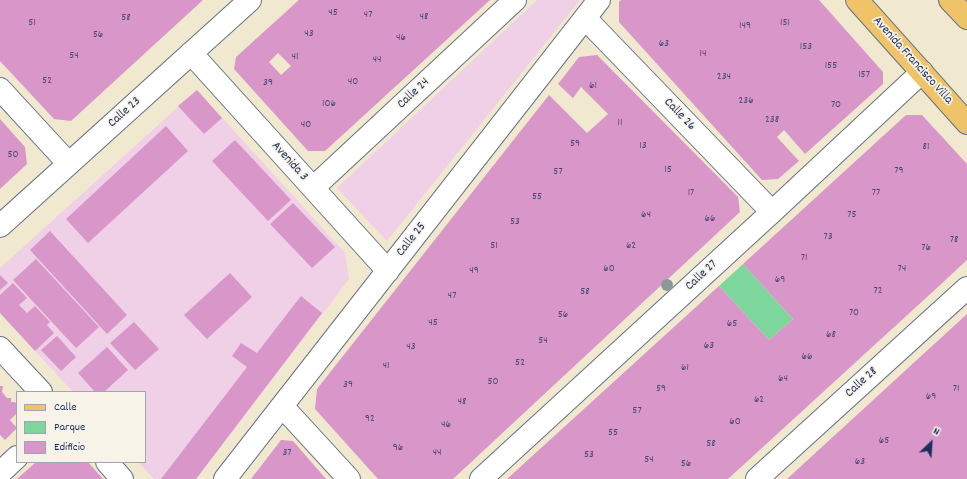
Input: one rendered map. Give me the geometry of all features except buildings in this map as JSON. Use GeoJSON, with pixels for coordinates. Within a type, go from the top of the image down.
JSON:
{"type":"FeatureCollection","features":[{"type":"Feature","properties":{"kind":"main road","name":"Avenida Francisco Villa"},"geometry":{"type":"LineString","coordinates":[[857,0],[967,123]]}},
{"type":"Feature","properties":{"kind":"main road"},"geometry":{"type":"LineString","coordinates":[[950,0],[967,18]]}},
{"type":"Feature","properties":{"kind":"street","name":"Calle 23"},"geometry":{"type":"LineString","coordinates":[[0,226],[250,0]]}},
{"type":"Feature","properties":{"kind":"street","name":"Calle 24"},"geometry":{"type":"LineString","coordinates":[[313,188],[515,0]]}},
{"type":"Feature","properties":{"kind":"street","name":"Calle 25"},"geometry":{"type":"LineString","coordinates":[[225,479],[600,0]]}},
{"type":"Feature","properties":{"kind":"street","name":"Calle 26"},"geometry":{"type":"LineString","coordinates":[[585,18],[772,212]]}},
{"type":"Feature","properties":{"kind":"street","name":"Avenida 3"},"geometry":{"type":"LineString","coordinates":[[191,53],[388,271]]}},
{"type":"Feature","properties":{"kind":"street","name":"Calle 27"},"geometry":{"type":"LineString","coordinates":[[481,479],[922,72]]}},
{"type":"Feature","properties":{"kind":"street"},"geometry":{"type":"LineString","coordinates":[[0,89],[69,164]]}},
{"type":"Feature","properties":{"kind":"street","name":"Calle 28"},"geometry":{"type":"LineString","coordinates":[[757,479],[967,288]]}},
{"type":"Feature","properties":{"kind":"street"},"geometry":{"type":"LineString","coordinates":[[0,348],[40,391]]}},
{"type":"Feature","properties":{"kind":"street"},"geometry":{"type":"LineString","coordinates":[[282,406],[349,479]]}},
{"type":"Feature","properties":{"kind":"street"},"geometry":{"type":"LineString","coordinates":[[0,473],[16,458]]}},
{"type":"Feature","properties":{"kind":"street"},"geometry":{"type":"LineString","coordinates":[[107,463],[122,479]]}},
{"type":"Feature","properties":{"kind":"shaded area"},"geometry":{"type":"Polygon","coordinates":[[[537,0],[580,0],[387,241],[337,188],[537,0]]]}},
{"type":"Feature","properties":{"kind":"shaded area"},"geometry":{"type":"Polygon","coordinates":[[[197,90],[345,253],[349,279],[196,479],[154,479],[139,463],[146,463],[146,391],[72,391],[0,313],[0,268],[197,90]]]}},
{"type":"Feature","properties":{"kind":"green space"},"geometry":{"type":"Polygon","coordinates":[[[743,264],[793,319],[769,340],[719,286],[743,264]]]}}]}
